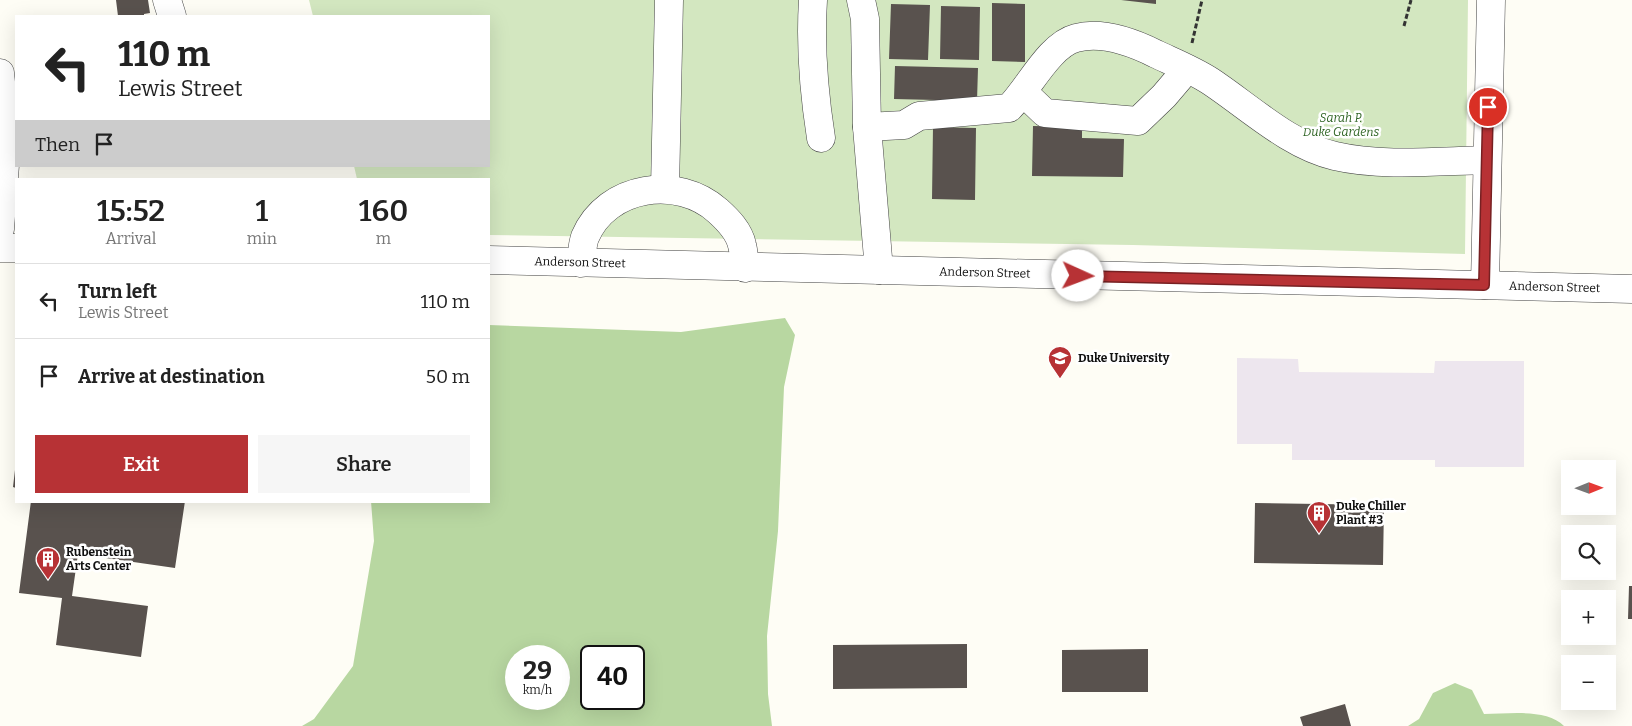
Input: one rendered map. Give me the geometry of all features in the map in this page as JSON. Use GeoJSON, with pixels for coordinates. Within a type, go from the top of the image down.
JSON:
{"type":"FeatureCollection","features":[{"type":"Feature","properties":{"kind":"street"},"geometry":{"type":"LineString","coordinates":[[167,0],[172,15]]}},
{"type":"Feature","properties":{"kind":"street"},"geometry":{"type":"LineString","coordinates":[[665,189],[669,0]]}},
{"type":"Feature","properties":{"kind":"street"},"geometry":{"type":"LineString","coordinates":[[813,0],[815,99],[821,138]]}},
{"type":"Feature","properties":{"kind":"street"},"geometry":{"type":"LineString","coordinates":[[861,0],[865,19],[867,127],[879,270]]}},
{"type":"Feature","properties":{"kind":"street"},"geometry":{"type":"LineString","coordinates":[[1484,285],[1491,0]]}},
{"type":"Feature","properties":{"kind":"street"},"geometry":{"type":"LineString","coordinates":[[867,127],[904,125],[919,116],[1009,108],[1024,93],[1051,53],[1075,38],[1112,37],[1140,46],[1208,79],[1296,141],[1335,156],[1384,161],[1486,160]]}},
{"type":"Feature","properties":{"kind":"street"},"geometry":{"type":"LineString","coordinates":[[1024,93],[1045,113],[1138,121],[1164,96],[1187,69]]}},
{"type":"Feature","properties":{"kind":"street"},"geometry":{"type":"LineString","coordinates":[[0,229],[7,140],[6,76]]}},
{"type":"Feature","properties":{"kind":"street"},"geometry":{"type":"LineString","coordinates":[[581,263],[586,236],[599,216],[608,208],[631,194],[665,189],[696,196],[723,215],[734,227],[742,244],[745,268]]}},
{"type":"Feature","properties":{"kind":"street"},"geometry":{"type":"LineString","coordinates":[[0,248],[15,248]]}},
{"type":"Feature","properties":{"kind":"street","name":"Anderson Street"},"geometry":{"type":"LineString","coordinates":[[490,260],[1632,289]]}},
{"type":"Feature","properties":{"kind":"path"},"geometry":{"type":"LineString","coordinates":[[1187,69],[1202,0]]}},
{"type":"Feature","properties":{"kind":"path"},"geometry":{"type":"LineString","coordinates":[[1404,26],[1411,0]]}},
{"type":"Feature","properties":{"kind":"shaded area"},"geometry":{"type":"Polygon","coordinates":[[[1237,358],[1298,359],[1299,372],[1434,373],[1435,361],[1524,361],[1524,467],[1435,467],[1435,460],[1292,460],[1292,444],[1237,444],[1237,358]]]}},
{"type":"Feature","properties":{"kind":"green space","name":"Sarah P. Duke Gardens"},"geometry":{"type":"Polygon","coordinates":[[[309,0],[1468,0],[1465,254],[1133,245],[490,235],[490,178],[357,178],[354,167],[490,167],[490,15],[313,15],[309,0]]]}},
{"type":"Feature","properties":{"kind":"green space"},"geometry":{"type":"Polygon","coordinates":[[[785,318],[795,335],[784,387],[778,531],[767,636],[768,694],[772,726],[302,726],[314,719],[353,666],[374,541],[371,503],[490,503],[490,325],[681,332],[785,318]]]}},
{"type":"Feature","properties":{"kind":"green space"},"geometry":{"type":"Polygon","coordinates":[[[1455,683],[1472,690],[1484,714],[1538,714],[1557,720],[1564,726],[1408,726],[1419,719],[1433,693],[1455,683]]]}},
{"type":"Feature","properties":{"kind":"building"},"geometry":{"type":"Polygon","coordinates":[[[116,0],[148,0],[150,13],[144,15],[118,15],[116,0]]]}},
{"type":"Feature","properties":{"kind":"building"},"geometry":{"type":"Polygon","coordinates":[[[1121,0],[1156,0],[1156,4],[1121,0]]]}},
{"type":"Feature","properties":{"kind":"building"},"geometry":{"type":"Polygon","coordinates":[[[992,3],[1025,4],[1025,62],[992,61],[992,3]]]}},
{"type":"Feature","properties":{"kind":"building"},"geometry":{"type":"Polygon","coordinates":[[[891,4],[930,5],[928,60],[889,59],[891,4]]]}},
{"type":"Feature","properties":{"kind":"building"},"geometry":{"type":"Polygon","coordinates":[[[941,6],[980,7],[979,60],[940,59],[941,6]]]}},
{"type":"Feature","properties":{"kind":"building"},"geometry":{"type":"Polygon","coordinates":[[[895,66],[978,68],[977,101],[894,99],[895,66]]]}},
{"type":"Feature","properties":{"kind":"building"},"geometry":{"type":"Polygon","coordinates":[[[1033,126],[1082,127],[1082,138],[1124,139],[1123,177],[1032,176],[1033,126]]]}},
{"type":"Feature","properties":{"kind":"building"},"geometry":{"type":"Polygon","coordinates":[[[933,127],[976,128],[975,200],[932,199],[933,127]]]}},
{"type":"Feature","properties":{"kind":"building"},"geometry":{"type":"Polygon","coordinates":[[[15,470],[15,488],[13,487],[15,470]]]}},
{"type":"Feature","properties":{"kind":"building","name":"Rubenstein Arts Center"},"geometry":{"type":"Polygon","coordinates":[[[31,503],[185,503],[175,568],[78,554],[72,596],[148,606],[141,657],[56,645],[62,598],[19,593],[31,503]]]}},
{"type":"Feature","properties":{"kind":"building","name":"Duke Chiller Plant #3"},"geometry":{"type":"Polygon","coordinates":[[[1255,503],[1384,505],[1383,565],[1254,563],[1255,503]]]}},
{"type":"Feature","properties":{"kind":"building"},"geometry":{"type":"Polygon","coordinates":[[[1629,586],[1632,586],[1632,619],[1628,619],[1629,586]]]}},
{"type":"Feature","properties":{"kind":"building"},"geometry":{"type":"Polygon","coordinates":[[[967,644],[967,688],[833,689],[833,645],[967,644]]]}},
{"type":"Feature","properties":{"kind":"building"},"geometry":{"type":"Polygon","coordinates":[[[1148,649],[1148,692],[1062,692],[1062,650],[1148,649]]]}},
{"type":"Feature","properties":{"kind":"building"},"geometry":{"type":"Polygon","coordinates":[[[1345,704],[1351,726],[1303,726],[1300,717],[1345,704]]]}},
{"type":"Feature","properties":{"kind":"place","name":"Duke University"},"geometry":{"type":"Point","coordinates":[1060,379]}},
{"type":"Feature","properties":{"kind":"place","name":"Duke Chiller Plant #3"},"geometry":{"type":"Point","coordinates":[1319,534]}},
{"type":"Feature","properties":{"kind":"place","name":"Rubenstein Arts Center"},"geometry":{"type":"Point","coordinates":[48,580]}},
{"type":"Feature","properties":{"kind":"route"},"geometry":{"type":"LineString","coordinates":[[1078,276],[1484,285],[1488,107]]}}]}
